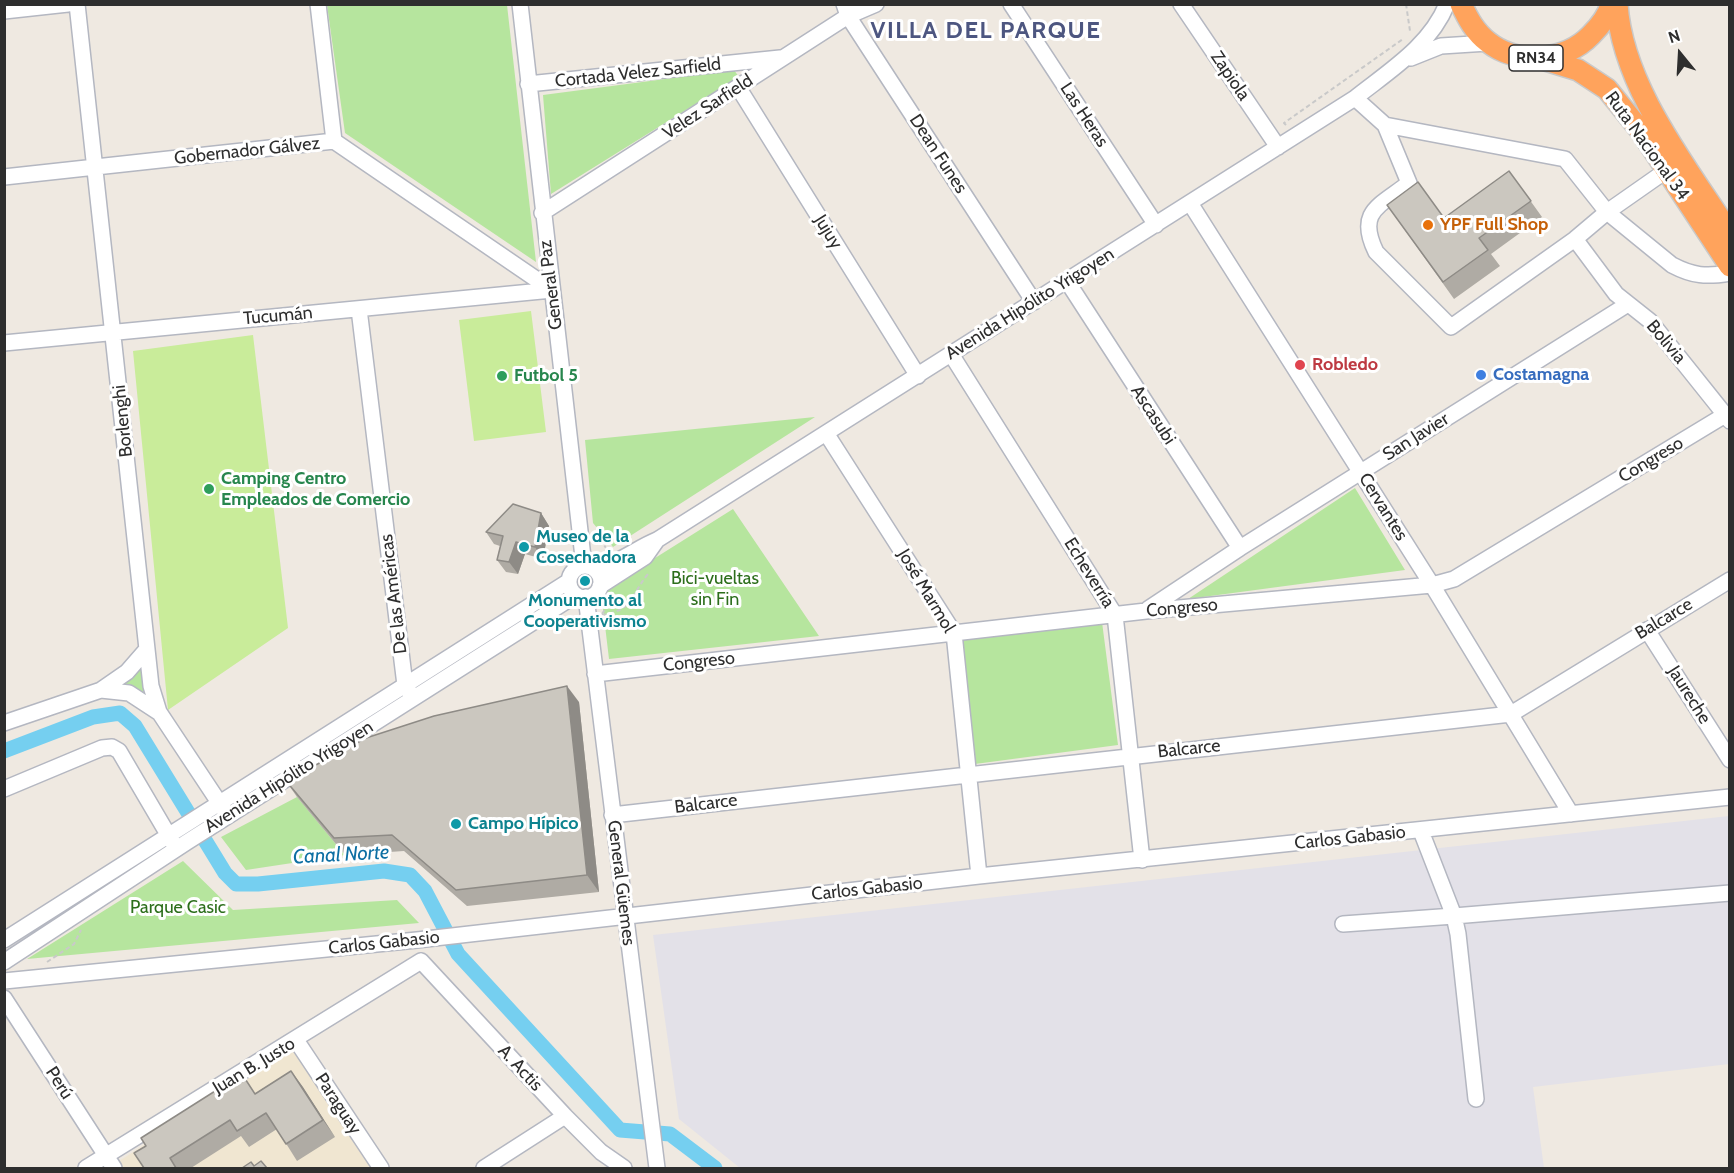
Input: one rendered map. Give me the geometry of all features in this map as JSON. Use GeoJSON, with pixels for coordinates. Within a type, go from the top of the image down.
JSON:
{"type":"FeatureCollection","features":[{"type":"Feature","properties":{"kind":"highway","name":"Ruta Nacional 34"},"geometry":{"type":"LineString","coordinates":[[1461,4],[1470,24],[1488,43],[1512,55],[1539,58],[1578,70],[1607,89],[1641,131],[1730,266]]}},
{"type":"Feature","properties":{"kind":"highway","name":"Ruta Nacional 34"},"geometry":{"type":"LineString","coordinates":[[1539,58],[1563,54],[1584,42],[1601,25],[1611,4]]}},
{"type":"Feature","properties":{"kind":"highway","name":"Ruta Nacional 34"},"geometry":{"type":"LineString","coordinates":[[1617,4],[1622,42],[1638,82],[1659,122],[1730,234]]}},
{"type":"Feature","properties":{"kind":"street"},"geometry":{"type":"LineString","coordinates":[[4,11],[68,4]]}},
{"type":"Feature","properties":{"kind":"street","name":"Borlenghi"},"geometry":{"type":"LineString","coordinates":[[77,4],[151,686],[159,712],[228,816]]}},
{"type":"Feature","properties":{"kind":"street"},"geometry":{"type":"LineString","coordinates":[[318,4],[334,141]]}},
{"type":"Feature","properties":{"kind":"street","name":"General Paz"},"geometry":{"type":"LineString","coordinates":[[519,4],[552,290],[590,568]]}},
{"type":"Feature","properties":{"kind":"street","name":"Velez Sarfield"},"geometry":{"type":"LineString","coordinates":[[543,213],[783,58],[846,10],[876,4]]}},
{"type":"Feature","properties":{"kind":"street","name":"Las Heras"},"geometry":{"type":"LineString","coordinates":[[1011,4],[1156,225]]}},
{"type":"Feature","properties":{"kind":"street","name":"Zapiola"},"geometry":{"type":"LineString","coordinates":[[1181,4],[1278,147]]}},
{"type":"Feature","properties":{"kind":"street","name":"Avenida Hipólito Yrigoyen"},"geometry":{"type":"LineString","coordinates":[[577,591],[576,569],[605,568],[636,548],[657,540],[1355,98],[1400,63],[1426,39],[1441,19],[1447,4]]}},
{"type":"Feature","properties":{"kind":"street","name":"Dean Funes"},"geometry":{"type":"LineString","coordinates":[[846,10],[1034,302]]}},
{"type":"Feature","properties":{"kind":"street","name":"Avenida Hipólito Yrigoyen"},"geometry":{"type":"LineString","coordinates":[[1400,63],[1441,46],[1488,43]]}},
{"type":"Feature","properties":{"kind":"street","name":"Cortada Velez Sarfield"},"geometry":{"type":"LineString","coordinates":[[528,84],[783,58]]}},
{"type":"Feature","properties":{"kind":"street","name":"Jujuy"},"geometry":{"type":"LineString","coordinates":[[738,87],[918,376]]}},
{"type":"Feature","properties":{"kind":"street"},"geometry":{"type":"LineString","coordinates":[[1355,98],[1385,125],[1409,183],[1370,214],[1367,226],[1370,239],[1376,252],[1451,327],[1667,170]]}},
{"type":"Feature","properties":{"kind":"street"},"geometry":{"type":"LineString","coordinates":[[1385,125],[1565,159],[1607,212],[1672,265],[1683,271],[1707,277],[1730,273]]}},
{"type":"Feature","properties":{"kind":"street","name":"Gobernador Gálvez"},"geometry":{"type":"LineString","coordinates":[[4,177],[334,141],[552,290]]}},
{"type":"Feature","properties":{"kind":"street","name":"Cervantes"},"geometry":{"type":"LineString","coordinates":[[1190,203],[1432,585],[1571,814]]}},
{"type":"Feature","properties":{"kind":"street","name":"Bolivia"},"geometry":{"type":"LineString","coordinates":[[1575,239],[1616,294],[1650,321],[1727,418]]}},
{"type":"Feature","properties":{"kind":"street","name":"Ascasubi"},"geometry":{"type":"LineString","coordinates":[[1067,281],[1240,548]]}},
{"type":"Feature","properties":{"kind":"street","name":"Tucumán"},"geometry":{"type":"LineString","coordinates":[[4,343],[552,290]]}},
{"type":"Feature","properties":{"kind":"street","name":"San Javier"},"geometry":{"type":"LineString","coordinates":[[1146,611],[1240,548],[1628,304]]}},
{"type":"Feature","properties":{"kind":"street","name":"De las Américas"},"geometry":{"type":"LineString","coordinates":[[359,309],[409,692]]}},
{"type":"Feature","properties":{"kind":"street","name":"Echeverría"},"geometry":{"type":"LineString","coordinates":[[951,354],[1115,615],[1142,860]]}},
{"type":"Feature","properties":{"kind":"street","name":"Congreso"},"geometry":{"type":"LineString","coordinates":[[596,674],[1146,611],[1432,585],[1454,579],[1727,418]]}},
{"type":"Feature","properties":{"kind":"street","name":"José Marmol"},"geometry":{"type":"LineString","coordinates":[[826,433],[954,633],[979,876]]}},
{"type":"Feature","properties":{"kind":"street","name":"Avenida Hipólito Yrigoyen"},"geometry":{"type":"LineString","coordinates":[[4,940],[218,803],[577,591],[595,594],[600,586],[645,557],[657,540]]}},
{"type":"Feature","properties":{"kind":"street"},"geometry":{"type":"LineString","coordinates":[[590,568],[600,576],[600,586]]}},
{"type":"Feature","properties":{"kind":"street","name":"Balcarce"},"geometry":{"type":"LineString","coordinates":[[612,815],[969,773],[1511,714],[1730,580]]}},
{"type":"Feature","properties":{"kind":"street","name":"General Güemes"},"geometry":{"type":"LineString","coordinates":[[577,591],[596,674],[657,1168]]}},
{"type":"Feature","properties":{"kind":"street","name":"Jaureche"},"geometry":{"type":"LineString","coordinates":[[1647,630],[1730,760]]}},
{"type":"Feature","properties":{"kind":"street"},"geometry":{"type":"LineString","coordinates":[[4,723],[101,690],[127,672],[147,650]]}},
{"type":"Feature","properties":{"kind":"street"},"geometry":{"type":"LineString","coordinates":[[101,690],[129,693],[159,712]]}},
{"type":"Feature","properties":{"kind":"street","name":"Avenida Hipólito Yrigoyen"},"geometry":{"type":"LineString","coordinates":[[4,962],[228,816],[409,692]]}},
{"type":"Feature","properties":{"kind":"street"},"geometry":{"type":"LineString","coordinates":[[4,789],[102,748],[112,747],[119,752],[182,845]]}},
{"type":"Feature","properties":{"kind":"street","name":"Carlos Gabasio"},"geometry":{"type":"LineString","coordinates":[[12,980],[422,939],[979,876],[1730,797]]}},
{"type":"Feature","properties":{"kind":"street"},"geometry":{"type":"LineString","coordinates":[[1421,831],[1454,916],[1458,934],[1476,1100]]}},
{"type":"Feature","properties":{"kind":"street"},"geometry":{"type":"LineString","coordinates":[[1342,924],[1730,893]]}},
{"type":"Feature","properties":{"kind":"street"},"geometry":{"type":"LineString","coordinates":[[421,961],[422,939]]}},
{"type":"Feature","properties":{"kind":"street","name":"Juan B. Justo"},"geometry":{"type":"LineString","coordinates":[[86,1168],[110,1162],[421,961]]}},
{"type":"Feature","properties":{"kind":"street","name":"A. Actis"},"geometry":{"type":"LineString","coordinates":[[421,961],[565,1116],[601,1152],[624,1168]]}},
{"type":"Feature","properties":{"kind":"street","name":"Perú"},"geometry":{"type":"LineString","coordinates":[[4,998],[110,1162]]}},
{"type":"Feature","properties":{"kind":"street","name":"Paraguay"},"geometry":{"type":"LineString","coordinates":[[296,1040],[381,1168]]}},
{"type":"Feature","properties":{"kind":"street"},"geometry":{"type":"LineString","coordinates":[[484,1168],[565,1116]]}},
{"type":"Feature","properties":{"kind":"path"},"geometry":{"type":"LineString","coordinates":[[12,980],[74,944],[81,930]]}},
{"type":"Feature","properties":{"kind":"shaded area"},"geometry":{"type":"Polygon","coordinates":[[[1729,816],[1729,1064],[1533,1087],[1544,1168],[740,1168],[679,1119],[653,935],[1729,816]]]}},
{"type":"Feature","properties":{"kind":"shaded area"},"geometry":{"type":"Polygon","coordinates":[[[295,1048],[373,1168],[119,1168],[116,1163],[295,1048]]]}},
{"type":"Feature","properties":{"kind":"green space"},"geometry":{"type":"Polygon","coordinates":[[[327,5],[507,5],[536,262],[345,133],[327,5]]]}},
{"type":"Feature","properties":{"kind":"green space"},"geometry":{"type":"Polygon","coordinates":[[[734,70],[739,77],[551,194],[543,95],[734,70]]]}},
{"type":"Feature","properties":{"kind":"green space","name":"Futbol 5"},"geometry":{"type":"Polygon","coordinates":[[[531,311],[546,432],[474,441],[459,320],[531,311]]]}},
{"type":"Feature","properties":{"kind":"green space","name":"Camping Centro Empleados de Comercio"},"geometry":{"type":"Polygon","coordinates":[[[253,335],[288,628],[168,710],[133,351],[253,335]]]}},
{"type":"Feature","properties":{"kind":"green space"},"geometry":{"type":"Polygon","coordinates":[[[815,417],[613,547],[593,523],[585,440],[815,417]]]}},
{"type":"Feature","properties":{"kind":"green space"},"geometry":{"type":"Polygon","coordinates":[[[1355,488],[1405,570],[1188,599],[1355,488]]]}},
{"type":"Feature","properties":{"kind":"green space","name":"Bici-vueltas sin Fin"},"geometry":{"type":"Polygon","coordinates":[[[733,509],[819,636],[609,659],[601,592],[733,509]]]}},
{"type":"Feature","properties":{"kind":"green space"},"geometry":{"type":"Polygon","coordinates":[[[1102,622],[1118,745],[975,764],[959,641],[1102,622]]]}},
{"type":"Feature","properties":{"kind":"green space"},"geometry":{"type":"Polygon","coordinates":[[[140,664],[145,665],[143,696],[123,687],[121,683],[140,664]]]}},
{"type":"Feature","properties":{"kind":"green space"},"geometry":{"type":"Polygon","coordinates":[[[297,797],[345,855],[246,870],[221,837],[297,797]]]}},
{"type":"Feature","properties":{"kind":"green space","name":"Parque Casic"},"geometry":{"type":"Polygon","coordinates":[[[183,861],[233,910],[397,900],[419,923],[27,959],[183,861]]]}},
{"type":"Feature","properties":{"kind":"building"},"geometry":{"type":"Polygon","coordinates":[[[1509,171],[1531,201],[1479,238],[1488,250],[1443,282],[1387,205],[1418,182],[1444,218],[1509,171]]]}},
{"type":"Feature","properties":{"kind":"building"},"geometry":{"type":"Polygon","coordinates":[[[513,504],[541,513],[535,547],[516,542],[509,562],[497,560],[503,536],[486,532],[513,504]]]}},
{"type":"Feature","properties":{"kind":"building","name":"Campo Hípico"},"geometry":{"type":"Polygon","coordinates":[[[567,686],[587,875],[456,890],[392,835],[334,838],[286,781],[366,738],[434,716],[567,686]]]}},
{"type":"Feature","properties":{"kind":"building"},"geometry":{"type":"Polygon","coordinates":[[[291,1071],[323,1120],[286,1144],[266,1113],[237,1131],[230,1120],[170,1158],[176,1168],[144,1168],[134,1153],[146,1146],[141,1138],[242,1074],[255,1094],[291,1071]]]}},
{"type":"Feature","properties":{"kind":"building"},"geometry":{"type":"Polygon","coordinates":[[[261,1161],[267,1168],[242,1168],[251,1162],[254,1166],[261,1161]]]}},
{"type":"Feature","properties":{"kind":"waterway","name":"Canal Norte"},"geometry":{"type":"LineString","coordinates":[[4,751],[93,717],[120,713],[135,726],[225,873],[236,884],[258,884],[384,871],[410,875],[425,891],[458,954],[620,1130],[670,1134],[715,1168]]}},
{"type":"Feature","properties":{"kind":"place","name":"YPF Full Shop"},"geometry":{"type":"Point","coordinates":[1428,225]}},
{"type":"Feature","properties":{"kind":"place","name":"Robledo"},"geometry":{"type":"Point","coordinates":[1300,365]}},
{"type":"Feature","properties":{"kind":"place","name":"Costamagna"},"geometry":{"type":"Point","coordinates":[1481,375]}},
{"type":"Feature","properties":{"kind":"place","name":"Futbol 5"},"geometry":{"type":"Point","coordinates":[502,376]}},
{"type":"Feature","properties":{"kind":"place","name":"Camping Centro Empleados de Comercio"},"geometry":{"type":"Point","coordinates":[209,489]}},
{"type":"Feature","properties":{"kind":"place","name":"Museo de la Cosechadora"},"geometry":{"type":"Point","coordinates":[524,547]}},
{"type":"Feature","properties":{"kind":"place","name":"Monumento al Cooperativismo"},"geometry":{"type":"Point","coordinates":[585,581]}},
{"type":"Feature","properties":{"kind":"place","name":"Campo Hípico"},"geometry":{"type":"Point","coordinates":[456,824]}},
{"type":"Feature","properties":{"kind":"district","name":"VILLA DEL PARQUE"},"geometry":{"type":"Point","coordinates":[986,31]}}]}
